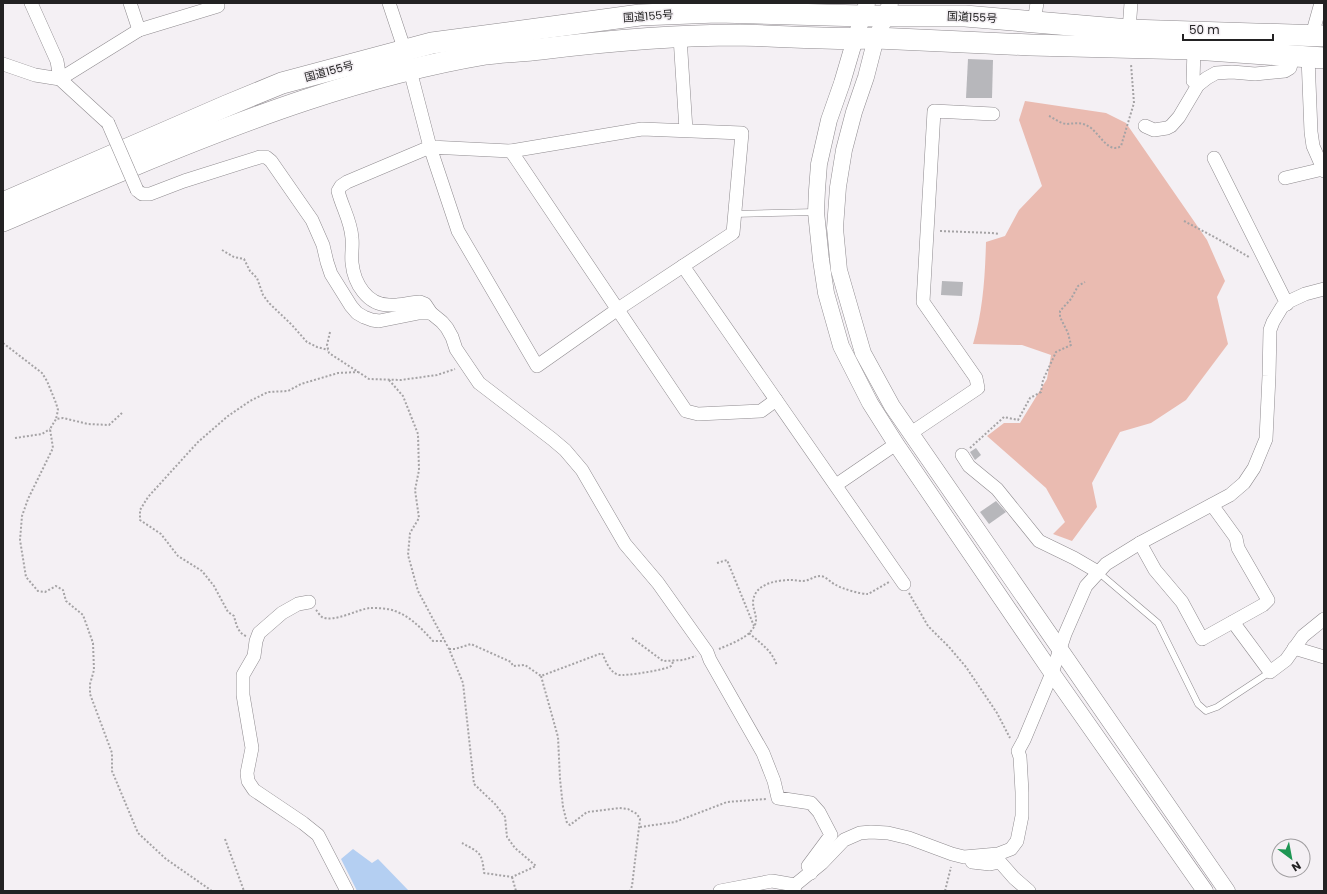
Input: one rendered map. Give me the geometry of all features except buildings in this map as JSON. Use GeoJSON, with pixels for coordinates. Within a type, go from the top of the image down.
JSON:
{"type":"FeatureCollection","features":[{"type":"Feature","properties":{"kind":"highway","name":"国道155号"},"geometry":{"type":"LineString","coordinates":[[3,221],[189,142],[323,93],[407,60],[432,43],[640,15],[865,9],[888,9],[965,16],[1036,12],[1129,38],[1194,49],[1308,57]]}},
{"type":"Feature","properties":{"kind":"highway","name":"国道155号"},"geometry":{"type":"LineString","coordinates":[[3,203],[282,83],[407,60],[488,54],[586,43],[739,35],[855,39],[876,38],[1031,45],[1129,38],[1318,36]]}},
{"type":"Feature","properties":{"kind":"street"},"geometry":{"type":"LineString","coordinates":[[31,3],[57,61],[60,80]]}},
{"type":"Feature","properties":{"kind":"street"},"geometry":{"type":"LineString","coordinates":[[130,3],[138,30]]}},
{"type":"Feature","properties":{"kind":"street"},"geometry":{"type":"LineString","coordinates":[[60,80],[138,30],[218,6],[217,3]]}},
{"type":"Feature","properties":{"kind":"street"},"geometry":{"type":"LineString","coordinates":[[389,3],[407,60],[430,147],[458,231],[537,366],[618,309],[733,233],[742,133],[642,129],[510,151],[430,147],[347,182],[341,186],[338,191],[351,230],[352,262],[354,272],[357,283],[363,293],[375,302],[383,305],[390,306],[420,302],[425,304],[431,313],[447,328],[456,349],[476,379],[486,389],[552,439],[582,470],[625,544],[658,583],[707,652],[710,660],[763,753],[774,781],[778,798],[805,802],[815,806],[819,812],[831,835],[808,866],[811,873]]}},
{"type":"Feature","properties":{"kind":"street"},"geometry":{"type":"LineString","coordinates":[[1129,38],[1131,3]]}},
{"type":"Feature","properties":{"kind":"street"},"geometry":{"type":"LineString","coordinates":[[1318,36],[1321,3]]}},
{"type":"Feature","properties":{"kind":"street"},"geometry":{"type":"LineString","coordinates":[[865,9],[829,120],[820,164],[816,212],[826,294],[841,346],[867,396],[896,444],[1052,673],[1205,891]]}},
{"type":"Feature","properties":{"kind":"street"},"geometry":{"type":"LineString","coordinates":[[888,9],[876,38],[866,77],[854,112],[844,150],[838,187],[836,235],[839,270],[862,353],[892,406],[910,433],[1227,891]]}},
{"type":"Feature","properties":{"kind":"street"},"geometry":{"type":"LineString","coordinates":[[680,37],[686,130]]}},
{"type":"Feature","properties":{"kind":"street"},"geometry":{"type":"LineString","coordinates":[[1194,49],[1193,82],[1198,85]]}},
{"type":"Feature","properties":{"kind":"street"},"geometry":{"type":"LineString","coordinates":[[1145,126],[1154,130],[1168,128],[1171,126],[1179,117],[1198,85],[1207,78],[1216,74],[1224,72],[1255,74],[1285,71],[1308,57],[1318,132],[1313,146],[1324,170],[1285,178]]}},
{"type":"Feature","properties":{"kind":"street"},"geometry":{"type":"LineString","coordinates":[[3,64],[35,75],[60,80],[108,123],[137,190],[142,194],[150,194],[260,156],[266,157],[271,161],[312,220],[323,245],[331,274],[357,313],[372,320],[378,321],[419,313],[431,313]]}},
{"type":"Feature","properties":{"kind":"street"},"geometry":{"type":"LineString","coordinates":[[910,433],[978,388],[976,378],[923,302],[934,111],[993,114]]}},
{"type":"Feature","properties":{"kind":"street"},"geometry":{"type":"LineString","coordinates":[[510,151],[686,411],[698,414],[761,411],[776,400]]}},
{"type":"Feature","properties":{"kind":"street"},"geometry":{"type":"LineString","coordinates":[[1214,158],[1283,299],[1287,304]]}},
{"type":"Feature","properties":{"kind":"street"},"geometry":{"type":"LineString","coordinates":[[683,266],[901,580]]}},
{"type":"Feature","properties":{"kind":"street"},"geometry":{"type":"LineString","coordinates":[[952,858],[998,854],[1011,849],[1018,841],[1022,816],[1022,785],[1018,751],[1052,673],[1086,586],[1106,564],[1140,543],[1230,495],[1244,483],[1254,468],[1266,439],[1270,330],[1277,314],[1287,304],[1298,297],[1324,289]]}},
{"type":"Feature","properties":{"kind":"street"},"geometry":{"type":"LineString","coordinates":[[836,485],[896,444]]}},
{"type":"Feature","properties":{"kind":"street"},"geometry":{"type":"LineString","coordinates":[[962,455],[969,466],[997,489],[1039,541],[1074,558],[1098,572]]}},
{"type":"Feature","properties":{"kind":"street"},"geometry":{"type":"LineString","coordinates":[[1140,543],[1155,570],[1182,602],[1202,639],[1268,600],[1238,548],[1236,538],[1212,505]]}},
{"type":"Feature","properties":{"kind":"street"},"geometry":{"type":"LineString","coordinates":[[309,602],[298,604],[282,613],[259,633],[256,641],[254,656],[245,670],[242,680],[243,695],[252,748],[247,773],[248,782],[254,790],[318,835],[347,891]]}},
{"type":"Feature","properties":{"kind":"street"},"geometry":{"type":"LineString","coordinates":[[1233,622],[1270,672],[1286,660],[1303,636],[1324,619]]}},
{"type":"Feature","properties":{"kind":"street"},"geometry":{"type":"LineString","coordinates":[[1294,648],[1324,657]]}},
{"type":"Feature","properties":{"kind":"street"},"geometry":{"type":"LineString","coordinates":[[720,891],[772,881],[794,888],[822,863],[844,840],[860,833],[871,832],[888,833],[922,842],[952,858],[990,864],[1000,862],[1014,878],[1029,891]]}},
{"type":"Feature","properties":{"kind":"lane"},"geometry":{"type":"LineString","coordinates":[[735,214],[816,212]]}},
{"type":"Feature","properties":{"kind":"lane"},"geometry":{"type":"LineString","coordinates":[[1098,572],[1158,623],[1198,704],[1206,711],[1217,707],[1270,672]]}},
{"type":"Feature","properties":{"kind":"path"},"geometry":{"type":"LineString","coordinates":[[1049,116],[1067,124],[1075,122],[1084,124],[1097,133],[1112,148],[1121,146],[1134,103],[1129,38]]}},
{"type":"Feature","properties":{"kind":"path"},"geometry":{"type":"LineString","coordinates":[[1184,221],[1261,264],[1267,264]]}},
{"type":"Feature","properties":{"kind":"path"},"geometry":{"type":"LineString","coordinates":[[927,231],[998,234]]}},
{"type":"Feature","properties":{"kind":"path"},"geometry":{"type":"LineString","coordinates":[[222,250],[234,257],[244,259],[250,271],[257,278],[263,295],[269,303],[307,342],[328,350]]}},
{"type":"Feature","properties":{"kind":"path"},"geometry":{"type":"LineString","coordinates":[[962,455],[1004,417],[1018,420],[1030,398],[1041,392],[1043,380],[1056,352],[1071,346],[1068,333],[1060,317],[1060,311],[1071,299],[1078,286],[1085,282]]}},
{"type":"Feature","properties":{"kind":"path"},"geometry":{"type":"LineString","coordinates":[[330,332],[328,345],[329,353],[369,379],[389,380],[436,375],[466,364]]}},
{"type":"Feature","properties":{"kind":"path"},"geometry":{"type":"LineString","coordinates":[[3,343],[42,373],[47,381],[58,410],[56,419],[50,429],[42,434],[15,438]]}},
{"type":"Feature","properties":{"kind":"path"},"geometry":{"type":"LineString","coordinates":[[256,641],[242,635],[234,616],[228,612],[214,586],[202,571],[178,556],[161,534],[140,520],[140,510],[148,497],[198,442],[228,416],[250,401],[268,392],[288,392],[301,384],[338,373],[358,372]]}},
{"type":"Feature","properties":{"kind":"path"},"geometry":{"type":"LineString","coordinates":[[389,380],[403,396],[418,434],[419,470],[415,490],[419,518],[410,533],[408,555],[418,591],[449,649],[463,683],[474,784],[495,804],[505,817],[507,837],[515,848],[536,866],[512,877],[484,873],[483,859],[477,851],[462,843]]}},
{"type":"Feature","properties":{"kind":"path"},"geometry":{"type":"LineString","coordinates":[[56,419],[63,418],[88,424],[109,425],[122,413]]}},
{"type":"Feature","properties":{"kind":"path"},"geometry":{"type":"LineString","coordinates":[[50,429],[53,448],[28,499],[22,516],[20,540],[26,578],[38,591],[45,592],[56,586],[62,590],[66,602],[83,615],[94,643],[94,670],[90,684],[90,694],[112,753],[112,771],[138,833],[166,859],[212,891]]}},
{"type":"Feature","properties":{"kind":"path"},"geometry":{"type":"LineString","coordinates":[[717,563],[727,560],[754,626]]}},
{"type":"Feature","properties":{"kind":"path"},"geometry":{"type":"LineString","coordinates":[[632,638],[663,661],[687,659],[707,652],[712,652],[751,632],[756,615],[753,604],[754,594],[772,581],[803,581],[819,576],[824,577],[834,585],[844,589],[868,594],[901,580],[928,626],[966,667],[997,713],[1018,751]]}},
{"type":"Feature","properties":{"kind":"path"},"geometry":{"type":"LineString","coordinates":[[309,602],[322,617],[329,618],[344,616],[370,608],[393,610],[416,622],[433,641],[445,641]]}},
{"type":"Feature","properties":{"kind":"path"},"geometry":{"type":"LineString","coordinates":[[749,633],[769,650],[777,666]]}},
{"type":"Feature","properties":{"kind":"path"},"geometry":{"type":"LineString","coordinates":[[449,649],[455,649],[471,644],[511,662],[513,666],[525,665],[541,676],[558,737],[560,779],[563,807],[567,823],[570,825],[588,812],[619,808],[628,809],[637,814],[640,819],[632,886],[630,891]]}},
{"type":"Feature","properties":{"kind":"path"},"geometry":{"type":"LineString","coordinates":[[541,676],[602,653],[610,669],[620,675],[649,672],[664,668],[671,666],[674,660]]}},
{"type":"Feature","properties":{"kind":"path"},"geometry":{"type":"LineString","coordinates":[[640,827],[675,822],[727,802],[778,798]]}},
{"type":"Feature","properties":{"kind":"path"},"geometry":{"type":"LineString","coordinates":[[225,839],[244,891]]}},
{"type":"Feature","properties":{"kind":"path"},"geometry":{"type":"LineString","coordinates":[[946,891],[952,858]]}},
{"type":"Feature","properties":{"kind":"path"},"geometry":{"type":"LineString","coordinates":[[512,877],[516,891]]}},
{"type":"Feature","properties":{"kind":"shaded area"},"geometry":{"type":"Polygon","coordinates":[[[1025,101],[1106,113],[1126,123],[1207,240],[1225,281],[1217,297],[1228,344],[1186,400],[1151,423],[1120,432],[1092,483],[1097,507],[1072,541],[1053,534],[1065,522],[1046,488],[987,436],[1004,423],[1020,423],[1047,379],[1051,355],[1022,345],[973,344],[983,294],[986,242],[1005,236],[1019,210],[1042,186],[1019,120],[1025,101]]]}},
{"type":"Feature","properties":{"kind":"water"},"geometry":{"type":"Polygon","coordinates":[[[353,849],[372,863],[378,859],[409,891],[357,891],[341,859],[353,849]]]}}]}
